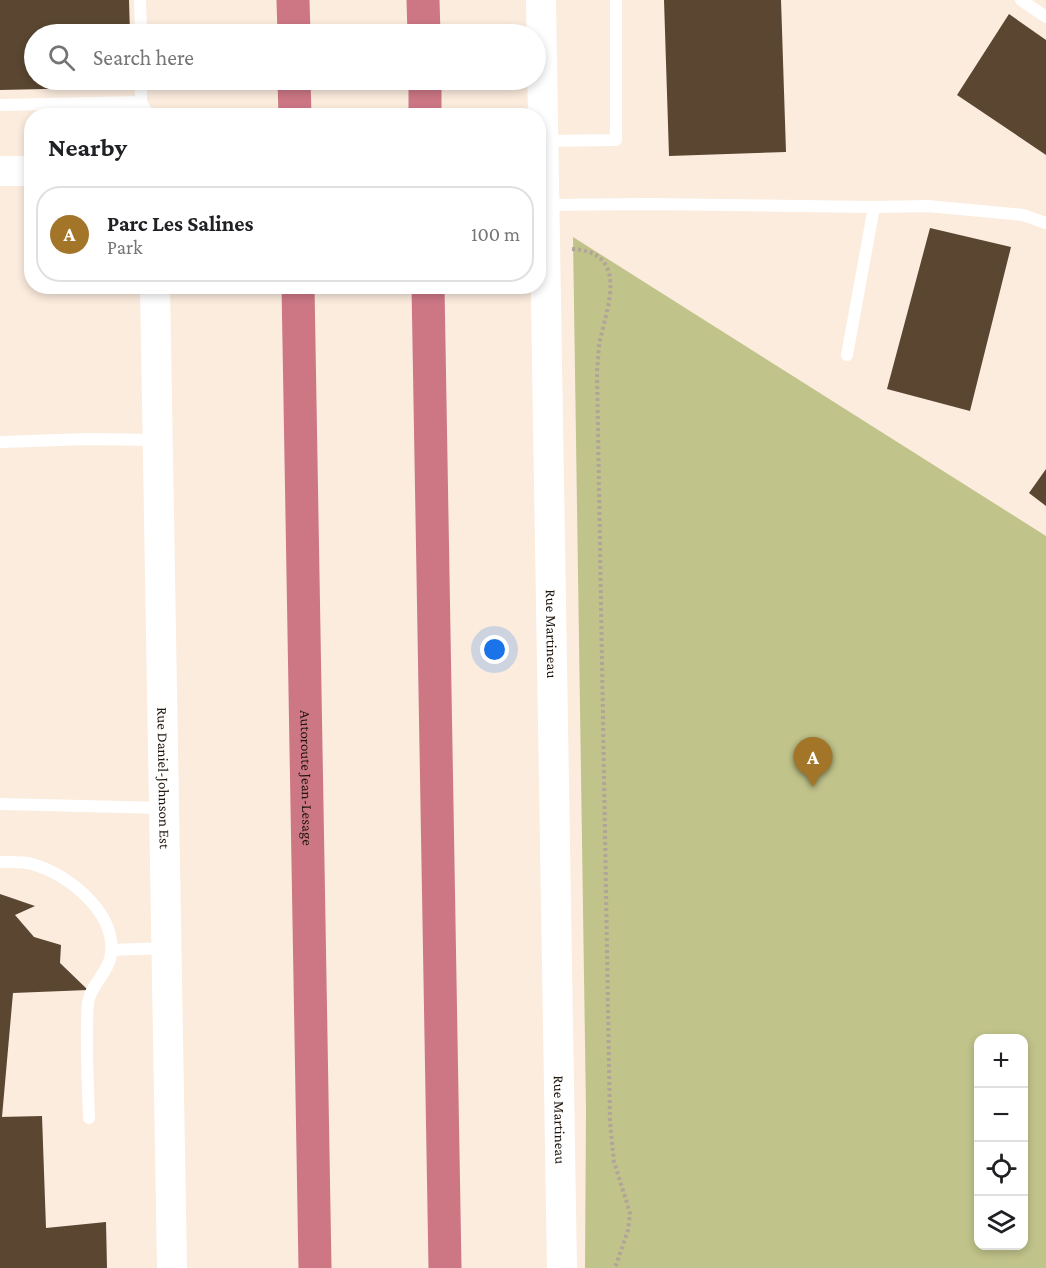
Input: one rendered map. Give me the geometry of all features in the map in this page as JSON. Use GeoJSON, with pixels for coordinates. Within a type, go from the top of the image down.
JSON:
{"type":"FeatureCollection","features":[{"type":"Feature","properties":{"kind":"highway"},"geometry":{"type":"LineString","coordinates":[[293,0],[294,24]]}},
{"type":"Feature","properties":{"kind":"highway"},"geometry":{"type":"LineString","coordinates":[[423,0],[424,24]]}},
{"type":"Feature","properties":{"kind":"highway"},"geometry":{"type":"LineString","coordinates":[[294,90],[295,108]]}},
{"type":"Feature","properties":{"kind":"highway"},"geometry":{"type":"LineString","coordinates":[[425,90],[425,108]]}},
{"type":"Feature","properties":{"kind":"highway","name":"Autoroute Jean-Lesage"},"geometry":{"type":"LineString","coordinates":[[298,294],[315,1268]]}},
{"type":"Feature","properties":{"kind":"highway"},"geometry":{"type":"LineString","coordinates":[[428,294],[446,1268]]}},
{"type":"Feature","properties":{"kind":"street","name":"Rue Martineau"},"geometry":{"type":"LineString","coordinates":[[540,0],[541,24]]}},
{"type":"Feature","properties":{"kind":"street","name":"Rue Martineau"},"geometry":{"type":"LineString","coordinates":[[542,90],[542,108]]}},
{"type":"Feature","properties":{"kind":"street"},"geometry":{"type":"LineString","coordinates":[[0,171],[24,171]]}},
{"type":"Feature","properties":{"kind":"street","name":"Rue Daniel-Johnson Est"},"geometry":{"type":"LineString","coordinates":[[155,294],[172,1268]]}},
{"type":"Feature","properties":{"kind":"street","name":"Rue Martineau"},"geometry":{"type":"LineString","coordinates":[[545,294],[562,1268]]}},
{"type":"Feature","properties":{"kind":"lane"},"geometry":{"type":"LineString","coordinates":[[140,0],[141,24]]}},
{"type":"Feature","properties":{"kind":"lane"},"geometry":{"type":"LineString","coordinates":[[546,141],[616,140],[616,0]]}},
{"type":"Feature","properties":{"kind":"lane"},"geometry":{"type":"LineString","coordinates":[[1021,0],[1046,17]]}},
{"type":"Feature","properties":{"kind":"lane"},"geometry":{"type":"LineString","coordinates":[[141,90],[141,102],[144,108]]}},
{"type":"Feature","properties":{"kind":"lane"},"geometry":{"type":"LineString","coordinates":[[0,105],[141,102]]}},
{"type":"Feature","properties":{"kind":"lane"},"geometry":{"type":"LineString","coordinates":[[546,206],[648,204],[928,206],[1023,215],[1046,223]]}},
{"type":"Feature","properties":{"kind":"lane"},"geometry":{"type":"LineString","coordinates":[[847,355],[874,207]]}},
{"type":"Feature","properties":{"kind":"lane"},"geometry":{"type":"LineString","coordinates":[[0,442],[88,439],[157,440]]}},
{"type":"Feature","properties":{"kind":"lane"},"geometry":{"type":"LineString","coordinates":[[0,804],[165,808]]}},
{"type":"Feature","properties":{"kind":"lane"},"geometry":{"type":"LineString","coordinates":[[0,862],[32,864],[59,876],[78,888],[104,919],[109,933],[111,950],[109,963],[88,1000],[89,1118]]}},
{"type":"Feature","properties":{"kind":"lane"},"geometry":{"type":"LineString","coordinates":[[111,950],[167,948]]}},
{"type":"Feature","properties":{"kind":"path"},"geometry":{"type":"LineString","coordinates":[[567,249],[584,251],[600,259],[608,270],[611,284],[610,299],[599,347],[597,372],[610,1111],[614,1162],[630,1220],[615,1268]]}},
{"type":"Feature","properties":{"kind":"green space"},"geometry":{"type":"Polygon","coordinates":[[[573,237],[1046,536],[1046,1268],[585,1268],[586,1110],[573,237]]]}},
{"type":"Feature","properties":{"kind":"building"},"geometry":{"type":"Polygon","coordinates":[[[0,0],[129,0],[130,24],[24,24],[24,89],[0,90],[0,0]]]}},
{"type":"Feature","properties":{"kind":"building"},"geometry":{"type":"Polygon","coordinates":[[[664,0],[781,0],[786,152],[669,156],[664,0]]]}},
{"type":"Feature","properties":{"kind":"building"},"geometry":{"type":"Polygon","coordinates":[[[1009,14],[1046,40],[1046,155],[957,95],[1009,14]]]}},
{"type":"Feature","properties":{"kind":"building"},"geometry":{"type":"Polygon","coordinates":[[[930,228],[1011,247],[970,411],[887,389],[930,228]]]}},
{"type":"Feature","properties":{"kind":"building"},"geometry":{"type":"Polygon","coordinates":[[[1046,469],[1046,506],[1029,493],[1046,469]]]}},
{"type":"Feature","properties":{"kind":"building"},"geometry":{"type":"Polygon","coordinates":[[[0,894],[35,906],[15,915],[34,937],[61,945],[60,963],[88,990],[13,993],[2,1117],[0,1117],[0,894]]]}},
{"type":"Feature","properties":{"kind":"building"},"geometry":{"type":"Polygon","coordinates":[[[42,1116],[46,1228],[106,1222],[107,1268],[0,1268],[0,1117],[42,1116]]]}},
{"type":"Feature","properties":{"kind":"place","name":"Parc Les Salines"},"geometry":{"type":"Point","coordinates":[813,787]}}]}
